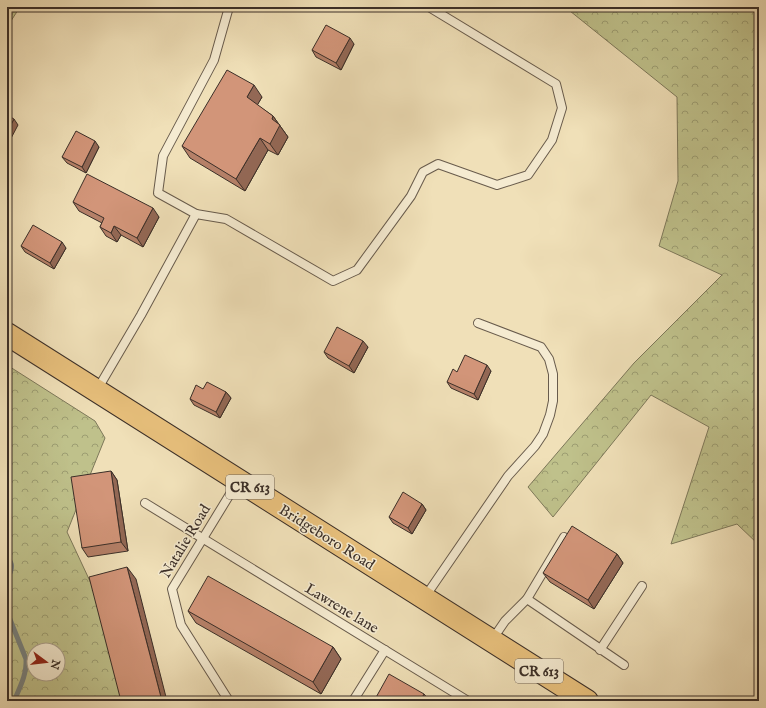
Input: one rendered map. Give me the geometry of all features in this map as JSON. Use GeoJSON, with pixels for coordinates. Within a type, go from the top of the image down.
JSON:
{"type":"FeatureCollection","features":[{"type":"Feature","properties":{"kind":"main road","name":"Bridgeboro Road"},"geometry":{"type":"LineString","coordinates":[[7,334],[587,701]]}},
{"type":"Feature","properties":{"kind":"lane"},"geometry":{"type":"LineString","coordinates":[[229,7],[214,60],[163,156],[158,193],[196,214],[226,220],[333,281],[357,270],[411,196],[423,172],[438,164],[497,185],[528,175],[552,140],[562,108],[556,84],[428,7]]}},
{"type":"Feature","properties":{"kind":"lane"},"geometry":{"type":"LineString","coordinates":[[97,391],[141,315],[196,214]]}},
{"type":"Feature","properties":{"kind":"lane"},"geometry":{"type":"LineString","coordinates":[[424,598],[508,476],[535,446],[543,434],[553,401],[553,374],[549,359],[541,347],[478,323]]}},
{"type":"Feature","properties":{"kind":"lane","name":"Natalie Road"},"geometry":{"type":"LineString","coordinates":[[229,701],[180,625],[172,589],[238,480]]}},
{"type":"Feature","properties":{"kind":"lane","name":"Lawrene lane"},"geometry":{"type":"LineString","coordinates":[[145,503],[202,540],[468,701]]}},
{"type":"Feature","properties":{"kind":"lane"},"geometry":{"type":"LineString","coordinates":[[492,641],[505,621],[527,599],[564,537]]}},
{"type":"Feature","properties":{"kind":"lane"},"geometry":{"type":"LineString","coordinates":[[600,650],[642,586]]}},
{"type":"Feature","properties":{"kind":"lane"},"geometry":{"type":"LineString","coordinates":[[527,599],[624,665]]}},
{"type":"Feature","properties":{"kind":"lane"},"geometry":{"type":"LineString","coordinates":[[353,701],[385,650]]}},
{"type":"Feature","properties":{"kind":"green space"},"geometry":{"type":"Polygon","coordinates":[[[7,7],[20,7],[7,27],[7,7]]]}},
{"type":"Feature","properties":{"kind":"green space"},"geometry":{"type":"Polygon","coordinates":[[[565,7],[759,7],[759,545],[737,524],[671,544],[709,427],[651,395],[553,517],[528,487],[634,363],[722,275],[659,246],[678,181],[677,97],[565,7]]]}},
{"type":"Feature","properties":{"kind":"green space"},"geometry":{"type":"Polygon","coordinates":[[[7,365],[95,421],[105,438],[67,532],[146,701],[7,701],[7,365]]]}},
{"type":"Feature","properties":{"kind":"building"},"geometry":{"type":"Polygon","coordinates":[[[326,25],[350,38],[336,63],[312,50],[326,25]]]}},
{"type":"Feature","properties":{"kind":"building"},"geometry":{"type":"Polygon","coordinates":[[[227,70],[254,85],[247,97],[273,116],[272,119],[280,125],[270,144],[260,138],[236,179],[182,146],[227,70]]]}},
{"type":"Feature","properties":{"kind":"building"},"geometry":{"type":"Polygon","coordinates":[[[7,115],[14,119],[7,132],[7,115]]]}},
{"type":"Feature","properties":{"kind":"building"},"geometry":{"type":"Polygon","coordinates":[[[76,131],[95,141],[82,167],[62,157],[76,131]]]}},
{"type":"Feature","properties":{"kind":"building"},"geometry":{"type":"Polygon","coordinates":[[[87,174],[153,208],[137,238],[114,226],[111,233],[100,227],[104,218],[73,202],[87,174]]]}},
{"type":"Feature","properties":{"kind":"building"},"geometry":{"type":"Polygon","coordinates":[[[33,225],[62,242],[50,263],[21,246],[33,225]]]}},
{"type":"Feature","properties":{"kind":"building"},"geometry":{"type":"Polygon","coordinates":[[[337,327],[363,341],[349,366],[324,352],[337,327]]]}},
{"type":"Feature","properties":{"kind":"building"},"geometry":{"type":"Polygon","coordinates":[[[465,355],[487,365],[474,394],[447,382],[453,369],[457,372],[465,355]]]}},
{"type":"Feature","properties":{"kind":"building"},"geometry":{"type":"Polygon","coordinates":[[[207,382],[226,392],[216,412],[190,399],[196,385],[203,389],[207,382]]]}},
{"type":"Feature","properties":{"kind":"building"},"geometry":{"type":"Polygon","coordinates":[[[111,471],[121,542],[82,548],[71,477],[111,471]]]}},
{"type":"Feature","properties":{"kind":"building"},"geometry":{"type":"Polygon","coordinates":[[[403,492],[422,504],[408,528],[389,517],[403,492]]]}},
{"type":"Feature","properties":{"kind":"building"},"geometry":{"type":"Polygon","coordinates":[[[572,526],[617,554],[588,600],[543,573],[572,526]]]}},
{"type":"Feature","properties":{"kind":"building"},"geometry":{"type":"Polygon","coordinates":[[[127,567],[162,701],[121,701],[89,577],[127,567]]]}},
{"type":"Feature","properties":{"kind":"building"},"geometry":{"type":"Polygon","coordinates":[[[208,576],[333,647],[313,682],[188,611],[208,576]]]}},
{"type":"Feature","properties":{"kind":"building"},"geometry":{"type":"Polygon","coordinates":[[[389,674],[424,694],[420,701],[374,701],[389,674]]]}},
{"type":"Feature","properties":{"kind":"waterway"},"geometry":{"type":"LineString","coordinates":[[7,558],[11,563],[12,568],[7,578]]}},
{"type":"Feature","properties":{"kind":"waterway"},"geometry":{"type":"LineString","coordinates":[[7,612],[26,659],[21,686],[14,701]]}}]}
